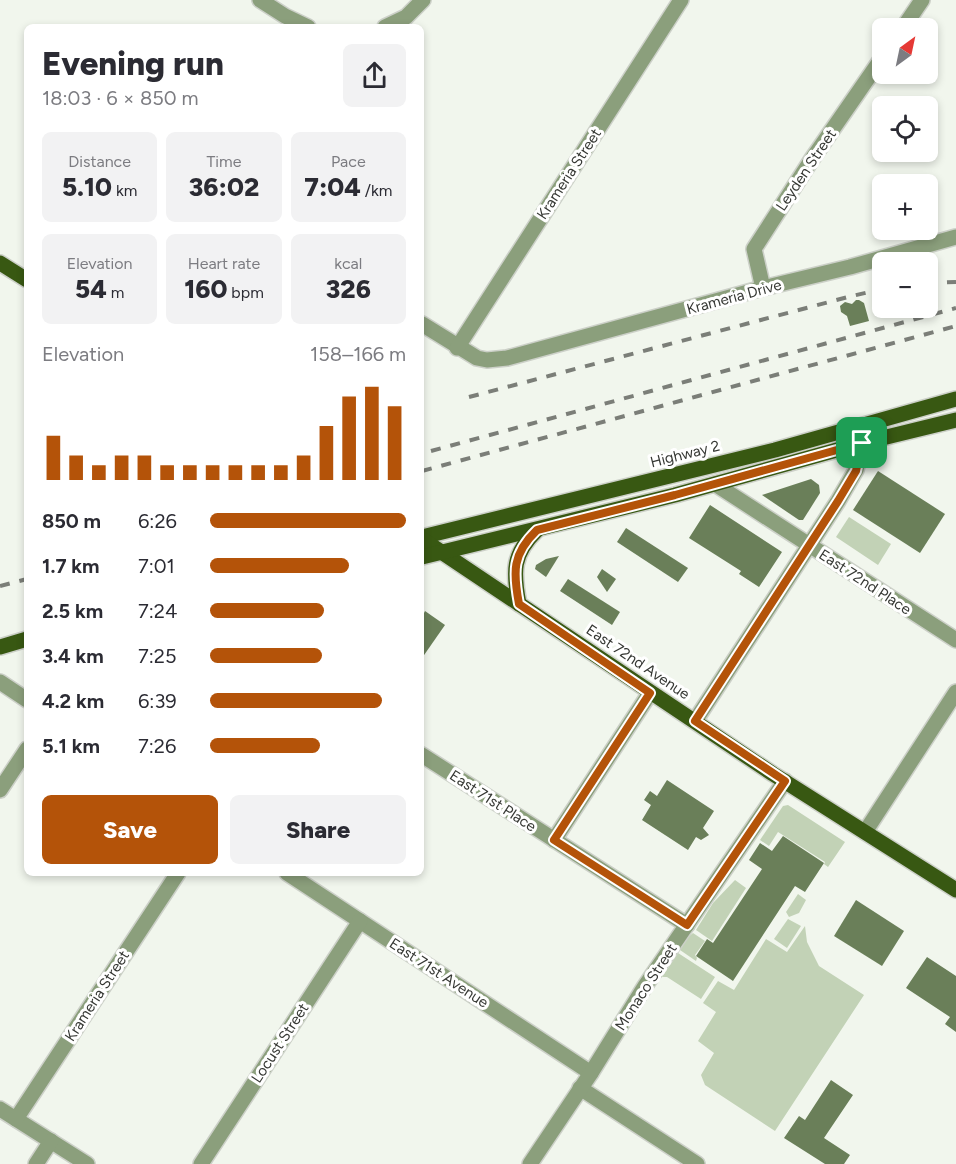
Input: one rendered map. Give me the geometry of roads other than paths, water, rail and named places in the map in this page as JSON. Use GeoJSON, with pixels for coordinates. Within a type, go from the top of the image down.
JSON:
{"type":"FeatureCollection","features":[{"type":"Feature","properties":{"kind":"main road"},"geometry":{"type":"LineString","coordinates":[[0,263],[24,278]]}},
{"type":"Feature","properties":{"kind":"main road","name":"Highway 2"},"geometry":{"type":"LineString","coordinates":[[424,538],[775,450],[956,399]]}},
{"type":"Feature","properties":{"kind":"main road"},"geometry":{"type":"LineString","coordinates":[[424,556],[537,530],[956,420]]}},
{"type":"Feature","properties":{"kind":"main road"},"geometry":{"type":"LineString","coordinates":[[519,604],[515,583],[515,564],[525,541],[537,530]]}},
{"type":"Feature","properties":{"kind":"main road","name":"East 72nd Avenue"},"geometry":{"type":"LineString","coordinates":[[424,539],[650,693],[956,891]]}},
{"type":"Feature","properties":{"kind":"main road"},"geometry":{"type":"LineString","coordinates":[[0,646],[24,640]]}},
{"type":"Feature","properties":{"kind":"street"},"geometry":{"type":"LineString","coordinates":[[260,0],[302,24]]}},
{"type":"Feature","properties":{"kind":"street"},"geometry":{"type":"LineString","coordinates":[[391,24],[406,17],[423,0]]}},
{"type":"Feature","properties":{"kind":"street","name":"Krameria Street"},"geometry":{"type":"LineString","coordinates":[[457,348],[681,0]]}},
{"type":"Feature","properties":{"kind":"street"},"geometry":{"type":"LineString","coordinates":[[910,18],[922,0]]}},
{"type":"Feature","properties":{"kind":"street","name":"Leyden Street"},"geometry":{"type":"LineString","coordinates":[[763,288],[754,249],[872,72]]}},
{"type":"Feature","properties":{"kind":"street","name":"Krameria Drive"},"geometry":{"type":"LineString","coordinates":[[457,348],[481,360],[511,357],[956,237]]}},
{"type":"Feature","properties":{"kind":"street"},"geometry":{"type":"LineString","coordinates":[[424,325],[457,348]]}},
{"type":"Feature","properties":{"kind":"street"},"geometry":{"type":"LineString","coordinates":[[695,721],[856,471],[862,443]]}},
{"type":"Feature","properties":{"kind":"street","name":"East 72nd Place"},"geometry":{"type":"LineString","coordinates":[[715,484],[956,640]]}},
{"type":"Feature","properties":{"kind":"street"},"geometry":{"type":"LineString","coordinates":[[0,682],[24,698]]}},
{"type":"Feature","properties":{"kind":"street"},"geometry":{"type":"LineString","coordinates":[[865,832],[956,692]]}},
{"type":"Feature","properties":{"kind":"street"},"geometry":{"type":"LineString","coordinates":[[554,840],[650,693]]}},
{"type":"Feature","properties":{"kind":"street"},"geometry":{"type":"LineString","coordinates":[[0,790],[24,754]]}},
{"type":"Feature","properties":{"kind":"street","name":"East 71st Place"},"geometry":{"type":"LineString","coordinates":[[424,756],[687,925]]}},
{"type":"Feature","properties":{"kind":"street","name":"Monaco Street"},"geometry":{"type":"LineString","coordinates":[[530,1164],[591,1073],[645,986],[785,781]]}},
{"type":"Feature","properties":{"kind":"street","name":"Krameria Street"},"geometry":{"type":"LineString","coordinates":[[16,1119],[176,876]]}},
{"type":"Feature","properties":{"kind":"street","name":"East 71st Avenue"},"geometry":{"type":"LineString","coordinates":[[292,876],[591,1073]]}},
{"type":"Feature","properties":{"kind":"street","name":"Locust Street"},"geometry":{"type":"LineString","coordinates":[[201,1164],[360,921]]}},
{"type":"Feature","properties":{"kind":"street"},"geometry":{"type":"LineString","coordinates":[[580,1088],[697,1164]]}},
{"type":"Feature","properties":{"kind":"street"},"geometry":{"type":"LineString","coordinates":[[0,1109],[87,1164]]}},
{"type":"Feature","properties":{"kind":"street"},"geometry":{"type":"LineString","coordinates":[[36,1164],[51,1141]]}},
{"type":"Feature","properties":{"kind":"railway"},"geometry":{"type":"LineString","coordinates":[[938,283],[956,282]]}},
{"type":"Feature","properties":{"kind":"railway"},"geometry":{"type":"LineString","coordinates":[[469,397],[872,291]]}},
{"type":"Feature","properties":{"kind":"railway"},"geometry":{"type":"LineString","coordinates":[[431,451],[956,308]]}},
{"type":"Feature","properties":{"kind":"railway"},"geometry":{"type":"LineString","coordinates":[[424,470],[956,326]]}},
{"type":"Feature","properties":{"kind":"railway"},"geometry":{"type":"LineString","coordinates":[[0,586],[24,580]]}}]}
